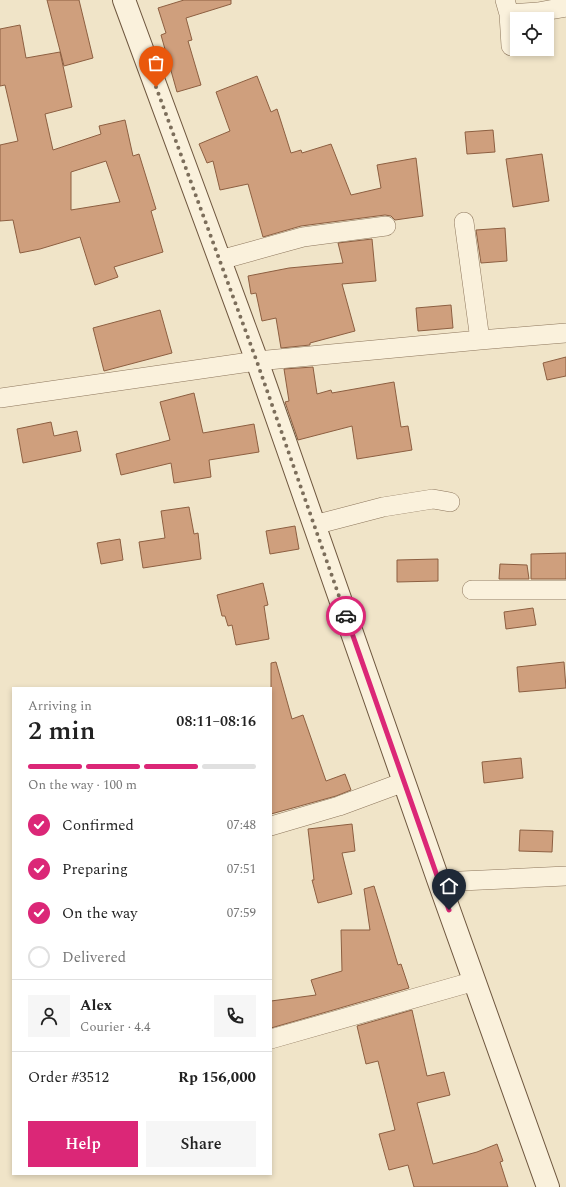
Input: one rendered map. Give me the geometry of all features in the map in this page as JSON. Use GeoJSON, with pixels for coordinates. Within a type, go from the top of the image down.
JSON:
{"type":"FeatureCollection","features":[{"type":"Feature","properties":{"kind":"street"},"geometry":{"type":"LineString","coordinates":[[124,0],[257,362],[439,882],[548,1187]]}},
{"type":"Feature","properties":{"kind":"street"},"geometry":{"type":"LineString","coordinates":[[510,36],[507,7],[538,12],[566,7]]}},
{"type":"Feature","properties":{"kind":"street"},"geometry":{"type":"LineString","coordinates":[[464,222],[480,340]]}},
{"type":"Feature","properties":{"kind":"street"},"geometry":{"type":"LineString","coordinates":[[220,260],[303,237],[386,226]]}},
{"type":"Feature","properties":{"kind":"street"},"geometry":{"type":"LineString","coordinates":[[0,398],[257,362],[566,333]]}},
{"type":"Feature","properties":{"kind":"street"},"geometry":{"type":"LineString","coordinates":[[314,525],[383,507],[433,499],[450,502]]}},
{"type":"Feature","properties":{"kind":"street"},"geometry":{"type":"LineString","coordinates":[[472,590],[566,590]]}},
{"type":"Feature","properties":{"kind":"street"},"geometry":{"type":"LineString","coordinates":[[272,826],[339,806],[404,782]]}},
{"type":"Feature","properties":{"kind":"street"},"geometry":{"type":"LineString","coordinates":[[439,882],[566,876]]}},
{"type":"Feature","properties":{"kind":"street"},"geometry":{"type":"LineString","coordinates":[[272,1039],[475,981]]}},
{"type":"Feature","properties":{"kind":"building"},"geometry":{"type":"Polygon","coordinates":[[[47,0],[79,0],[93,58],[64,66],[47,0]]]}},
{"type":"Feature","properties":{"kind":"building"},"geometry":{"type":"Polygon","coordinates":[[[184,0],[231,0],[231,4],[186,18],[192,40],[188,41],[201,85],[177,92],[161,35],[166,33],[158,8],[184,0]]]}},
{"type":"Feature","properties":{"kind":"building"},"geometry":{"type":"Polygon","coordinates":[[[20,25],[26,58],[60,52],[72,107],[45,114],[53,150],[101,134],[99,126],[125,120],[133,156],[139,154],[156,209],[151,211],[163,252],[114,267],[118,277],[95,285],[80,237],[40,249],[20,253],[13,220],[0,221],[0,145],[18,141],[5,85],[0,86],[0,29],[20,25]],[[106,161],[71,172],[71,210],[120,202],[106,161]]]}},
{"type":"Feature","properties":{"kind":"building"},"geometry":{"type":"Polygon","coordinates":[[[257,76],[271,112],[277,109],[291,153],[301,150],[302,153],[331,144],[351,195],[381,188],[377,165],[416,158],[423,216],[395,220],[391,216],[385,215],[301,226],[263,237],[248,184],[220,190],[213,161],[207,163],[199,144],[230,131],[216,92],[257,76]]]}},
{"type":"Feature","properties":{"kind":"building"},"geometry":{"type":"Polygon","coordinates":[[[493,130],[495,152],[467,154],[465,132],[493,130]]]}},
{"type":"Feature","properties":{"kind":"building"},"geometry":{"type":"Polygon","coordinates":[[[542,154],[549,201],[513,207],[506,159],[542,154]]]}},
{"type":"Feature","properties":{"kind":"building"},"geometry":{"type":"Polygon","coordinates":[[[505,228],[507,261],[481,263],[476,230],[505,228]]]}},
{"type":"Feature","properties":{"kind":"building"},"geometry":{"type":"Polygon","coordinates":[[[372,239],[376,281],[342,284],[355,331],[310,343],[310,345],[281,348],[276,318],[262,321],[256,293],[251,294],[248,276],[289,268],[343,263],[338,243],[372,239]]]}},
{"type":"Feature","properties":{"kind":"building"},"geometry":{"type":"Polygon","coordinates":[[[451,305],[453,328],[418,331],[416,308],[451,305]]]}},
{"type":"Feature","properties":{"kind":"building"},"geometry":{"type":"Polygon","coordinates":[[[160,310],[172,353],[104,371],[93,328],[160,310]]]}},
{"type":"Feature","properties":{"kind":"building"},"geometry":{"type":"Polygon","coordinates":[[[566,357],[566,376],[547,380],[543,363],[566,357]]]}},
{"type":"Feature","properties":{"kind":"building"},"geometry":{"type":"Polygon","coordinates":[[[313,367],[317,394],[331,390],[332,393],[394,382],[401,427],[408,426],[412,450],[357,459],[352,426],[298,440],[285,402],[289,401],[284,369],[313,367]]]}},
{"type":"Feature","properties":{"kind":"building"},"geometry":{"type":"Polygon","coordinates":[[[194,393],[203,433],[254,424],[259,452],[209,460],[211,477],[174,483],[171,463],[121,475],[116,454],[170,440],[160,402],[194,393]]]}},
{"type":"Feature","properties":{"kind":"building"},"geometry":{"type":"Polygon","coordinates":[[[51,422],[54,436],[77,431],[81,451],[23,463],[17,429],[51,422]]]}},
{"type":"Feature","properties":{"kind":"building"},"geometry":{"type":"Polygon","coordinates":[[[189,507],[194,534],[198,533],[201,559],[143,568],[139,542],[165,538],[161,511],[189,507]]]}},
{"type":"Feature","properties":{"kind":"building"},"geometry":{"type":"Polygon","coordinates":[[[295,526],[299,549],[270,554],[266,531],[295,526]]]}},
{"type":"Feature","properties":{"kind":"building"},"geometry":{"type":"Polygon","coordinates":[[[120,539],[123,560],[101,564],[97,543],[120,539]]]}},
{"type":"Feature","properties":{"kind":"building"},"geometry":{"type":"Polygon","coordinates":[[[566,553],[566,579],[531,579],[531,554],[566,553]]]}},
{"type":"Feature","properties":{"kind":"building"},"geometry":{"type":"Polygon","coordinates":[[[438,559],[438,581],[397,582],[397,560],[438,559]]]}},
{"type":"Feature","properties":{"kind":"building"},"geometry":{"type":"Polygon","coordinates":[[[500,564],[527,565],[529,579],[499,579],[500,564]]]}},
{"type":"Feature","properties":{"kind":"building"},"geometry":{"type":"Polygon","coordinates":[[[263,583],[268,605],[264,606],[269,639],[236,645],[232,625],[228,626],[225,616],[222,616],[217,595],[263,583]]]}},
{"type":"Feature","properties":{"kind":"building"},"geometry":{"type":"Polygon","coordinates":[[[533,608],[536,625],[506,629],[504,612],[533,608]]]}},
{"type":"Feature","properties":{"kind":"building"},"geometry":{"type":"Polygon","coordinates":[[[276,662],[292,719],[303,715],[326,781],[345,774],[351,790],[336,796],[272,814],[272,687],[271,663],[276,662]]]}},
{"type":"Feature","properties":{"kind":"building"},"geometry":{"type":"Polygon","coordinates":[[[564,662],[566,688],[519,692],[517,667],[564,662]]]}},
{"type":"Feature","properties":{"kind":"building"},"geometry":{"type":"Polygon","coordinates":[[[521,758],[523,778],[484,783],[482,762],[521,758]]]}},
{"type":"Feature","properties":{"kind":"building"},"geometry":{"type":"Polygon","coordinates":[[[352,824],[355,851],[342,853],[352,894],[318,903],[312,880],[314,880],[308,829],[352,824]]]}},
{"type":"Feature","properties":{"kind":"building"},"geometry":{"type":"Polygon","coordinates":[[[520,830],[553,831],[552,852],[519,851],[520,830]]]}},
{"type":"Feature","properties":{"kind":"building"},"geometry":{"type":"Polygon","coordinates":[[[374,886],[398,965],[401,964],[409,988],[272,1028],[272,1001],[316,995],[311,980],[342,971],[341,930],[370,930],[364,889],[374,886]]]}},
{"type":"Feature","properties":{"kind":"building"},"geometry":{"type":"Polygon","coordinates":[[[412,1010],[427,1076],[444,1072],[450,1095],[417,1103],[433,1164],[477,1152],[497,1144],[503,1161],[500,1162],[508,1187],[414,1187],[408,1165],[389,1170],[379,1134],[395,1130],[378,1061],[366,1064],[357,1026],[412,1010]]]}},
{"type":"Feature","properties":{"kind":"way so far"},"geometry":{"type":"LineString","coordinates":[[156,87],[257,362],[346,616]]}},
{"type":"Feature","properties":{"kind":"route"},"geometry":{"type":"LineString","coordinates":[[346,616],[449,910]]}}]}
